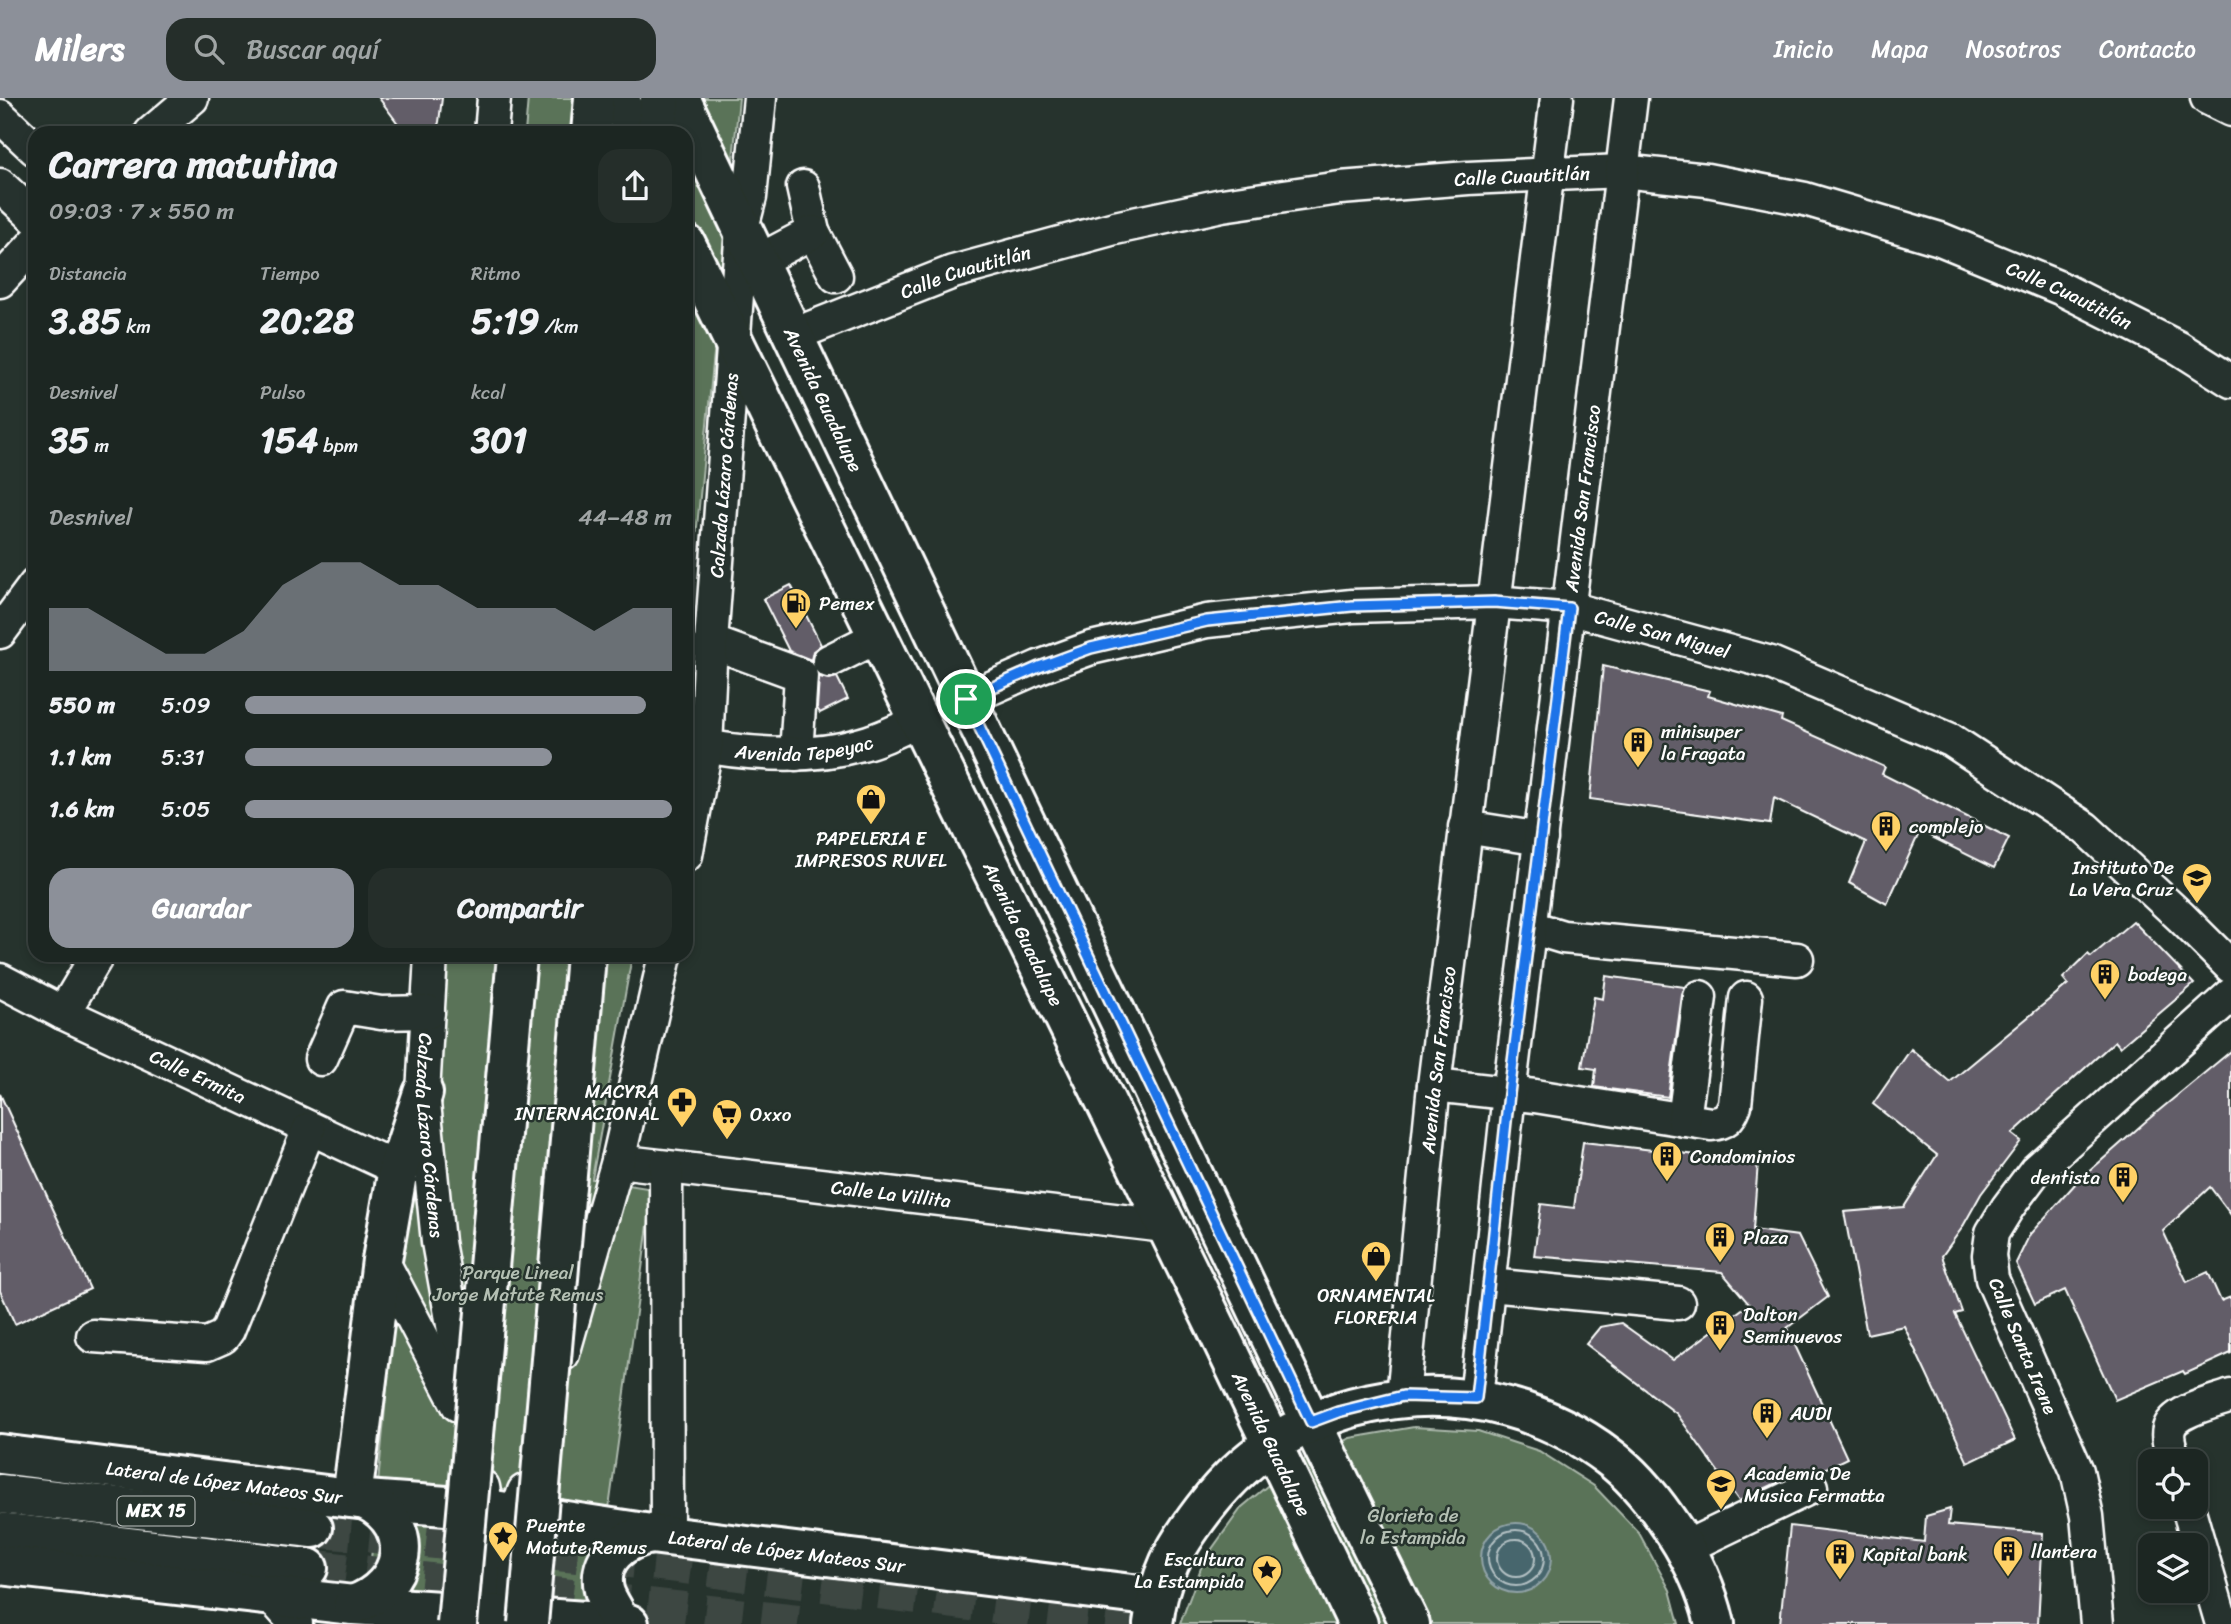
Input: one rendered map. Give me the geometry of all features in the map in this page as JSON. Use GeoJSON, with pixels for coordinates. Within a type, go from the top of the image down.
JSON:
{"type":"FeatureCollection","features":[{"type":"Feature","properties":{"kind":"main road"},"geometry":{"type":"LineString","coordinates":[[592,126],[594,98]]}},
{"type":"Feature","properties":{"kind":"main road"},"geometry":{"type":"LineString","coordinates":[[620,98],[632,126]]}},
{"type":"Feature","properties":{"kind":"main road"},"geometry":{"type":"LineString","coordinates":[[658,126],[660,98]]}},
{"type":"Feature","properties":{"kind":"main road","name":"Avenida Guadalupe"},"geometry":{"type":"LineString","coordinates":[[680,98],[1311,1422],[1410,1624]]}},
{"type":"Feature","properties":{"kind":"main road","name":"Avenida Guadalupe"},"geometry":{"type":"LineString","coordinates":[[693,258],[1358,1624]]}},
{"type":"Feature","properties":{"kind":"main road"},"geometry":{"type":"LineString","coordinates":[[494,1621],[517,962]]}},
{"type":"Feature","properties":{"kind":"main road"},"geometry":{"type":"LineString","coordinates":[[494,1621],[585,962]]}},
{"type":"Feature","properties":{"kind":"main road"},"geometry":{"type":"LineString","coordinates":[[353,1605],[378,1593],[388,1583],[400,1558],[400,1543],[389,1517],[379,1507],[359,1499],[382,1260],[398,1169],[423,1093]]}},
{"type":"Feature","properties":{"kind":"main road"},"geometry":{"type":"LineString","coordinates":[[1154,1611],[1176,1546],[1221,1485],[1271,1443],[1311,1422],[1338,1412],[1403,1396],[1476,1398],[1524,1410],[1569,1430],[1610,1457],[1646,1491],[1686,1547],[1699,1574],[1715,1624]]}},
{"type":"Feature","properties":{"kind":"main road","name":"Lateral de López Mateos Sur"},"geometry":{"type":"LineString","coordinates":[[0,1454],[359,1499],[502,1512],[1154,1611]]}},
{"type":"Feature","properties":{"kind":"main road","name":"MEX 15"},"geometry":{"type":"LineString","coordinates":[[0,1494],[313,1528]]}},
{"type":"Feature","properties":{"kind":"main road","name":"MEX 15"},"geometry":{"type":"LineString","coordinates":[[0,1532],[308,1568]]}},
{"type":"Feature","properties":{"kind":"main road"},"geometry":{"type":"LineString","coordinates":[[623,1624],[604,1590],[606,1564],[613,1552],[624,1542],[636,1536],[659,1535]]}},
{"type":"Feature","properties":{"kind":"main road"},"geometry":{"type":"LineString","coordinates":[[0,1565],[494,1621],[623,1624]]}},
{"type":"Feature","properties":{"kind":"street"},"geometry":{"type":"LineString","coordinates":[[159,126],[192,98]]}},
{"type":"Feature","properties":{"kind":"street"},"geometry":{"type":"LineString","coordinates":[[492,126],[494,98]]}},
{"type":"Feature","properties":{"kind":"street","name":"Calzada Lázaro Cárdenas"},"geometry":{"type":"LineString","coordinates":[[693,778],[697,709],[711,642],[735,344],[750,244],[750,197],[760,98]]}},
{"type":"Feature","properties":{"kind":"street","name":"Avenida San Francisco"},"geometry":{"type":"LineString","coordinates":[[1403,1396],[1433,1085],[1557,98]]}},
{"type":"Feature","properties":{"kind":"street","name":"Avenida San Francisco"},"geometry":{"type":"LineString","coordinates":[[1476,1398],[1509,1094],[1631,98]]}},
{"type":"Feature","properties":{"kind":"street"},"geometry":{"type":"LineString","coordinates":[[2207,98],[2231,110]]}},
{"type":"Feature","properties":{"kind":"street"},"geometry":{"type":"LineString","coordinates":[[0,116],[28,142]]}},
{"type":"Feature","properties":{"kind":"street","name":"Calle Cuautitlán"},"geometry":{"type":"LineString","coordinates":[[793,335],[953,272],[1115,228],[1209,208],[1340,188],[1622,171],[1707,180],[1805,199],[1940,239],[2060,288],[2179,348],[2231,381]]}},
{"type":"Feature","properties":{"kind":"street"},"geometry":{"type":"LineString","coordinates":[[0,185],[28,211]]}},
{"type":"Feature","properties":{"kind":"street"},"geometry":{"type":"LineString","coordinates":[[803,187],[813,232],[836,276]]}},
{"type":"Feature","properties":{"kind":"street"},"geometry":{"type":"LineString","coordinates":[[750,244],[813,232]]}},
{"type":"Feature","properties":{"kind":"street"},"geometry":{"type":"LineString","coordinates":[[0,281],[28,251]]}},
{"type":"Feature","properties":{"kind":"street"},"geometry":{"type":"LineString","coordinates":[[0,632],[28,594]]}},
{"type":"Feature","properties":{"kind":"street","name":"Calle San Miguel"},"geometry":{"type":"LineString","coordinates":[[966,699],[1091,648],[1207,621],[1352,606],[1494,602],[1569,608],[1771,663],[1951,740],[2085,828],[2231,967]]}},
{"type":"Feature","properties":{"kind":"street"},"geometry":{"type":"LineString","coordinates":[[829,661],[877,637]]}},
{"type":"Feature","properties":{"kind":"street"},"geometry":{"type":"LineString","coordinates":[[711,642],[801,675],[796,754]]}},
{"type":"Feature","properties":{"kind":"street","name":"Avenida Tepeyac"},"geometry":{"type":"LineString","coordinates":[[696,745],[796,754],[857,746],[918,721]]}},
{"type":"Feature","properties":{"kind":"street"},"geometry":{"type":"LineString","coordinates":[[1465,827],[1541,839]]}},
{"type":"Feature","properties":{"kind":"street"},"geometry":{"type":"LineString","coordinates":[[1530,927],[1563,937],[1797,959]]}},
{"type":"Feature","properties":{"kind":"street"},"geometry":{"type":"LineString","coordinates":[[63,1013],[93,962]]}},
{"type":"Feature","properties":{"kind":"street","name":"Calzada Lázaro Cárdenas"},"geometry":{"type":"LineString","coordinates":[[431,962],[423,1093],[438,1242],[472,1432],[502,1512]]}},
{"type":"Feature","properties":{"kind":"street","name":"Calzada Lázaro Cárdenas"},"geometry":{"type":"LineString","coordinates":[[494,1621],[502,1512],[618,1161],[664,962]]}},
{"type":"Feature","properties":{"kind":"street","name":"Calle Ermita"},"geometry":{"type":"LineString","coordinates":[[0,980],[63,1013],[398,1169]]}},
{"type":"Feature","properties":{"kind":"street","name":"Calle Santa Irene"},"geometry":{"type":"LineString","coordinates":[[2097,1624],[2087,1516],[2077,1471],[1992,1279],[1989,1255],[1992,1233],[2035,1171],[2231,995]]}},
{"type":"Feature","properties":{"kind":"street"},"geometry":{"type":"LineString","coordinates":[[1684,1120],[1700,998]]}},
{"type":"Feature","properties":{"kind":"street"},"geometry":{"type":"LineString","coordinates":[[1433,1085],[1711,1124],[1722,1123],[1731,1116],[1735,1105],[1746,998]]}},
{"type":"Feature","properties":{"kind":"street"},"geometry":{"type":"LineString","coordinates":[[321,1059],[344,1007],[381,1013],[428,1012]]}},
{"type":"Feature","properties":{"kind":"street"},"geometry":{"type":"LineString","coordinates":[[93,1336],[207,1344],[223,1338],[309,1129]]}},
{"type":"Feature","properties":{"kind":"street","name":"Calle La Villita"},"geometry":{"type":"LineString","coordinates":[[618,1161],[1165,1226]]}},
{"type":"Feature","properties":{"kind":"street"},"geometry":{"type":"LineString","coordinates":[[659,1535],[666,1167]]}},
{"type":"Feature","properties":{"kind":"street"},"geometry":{"type":"LineString","coordinates":[[382,1260],[472,1432]]}},
{"type":"Feature","properties":{"kind":"street"},"geometry":{"type":"LineString","coordinates":[[1489,1285],[1678,1303]]}},
{"type":"Feature","properties":{"kind":"street"},"geometry":{"type":"LineString","coordinates":[[2172,1449],[2169,1429],[2174,1419],[2183,1413],[2231,1396]]}},
{"type":"Feature","properties":{"kind":"street"},"geometry":{"type":"LineString","coordinates":[[1686,1547],[1811,1488]]}},
{"type":"Feature","properties":{"kind":"street"},"geometry":{"type":"LineString","coordinates":[[2191,1519],[2222,1624]]}},
{"type":"Feature","properties":{"kind":"street"},"geometry":{"type":"LineString","coordinates":[[271,1596],[296,1624]]}},
{"type":"Feature","properties":{"kind":"green space"},"geometry":{"type":"Polygon","coordinates":[[[528,98],[739,98],[693,568],[693,126],[526,126],[528,98]]]}},
{"type":"Feature","properties":{"kind":"green space","name":"Parque Lineal Jorge Matute Remus"},"geometry":{"type":"Polygon","coordinates":[[[445,962],[631,962],[592,1179],[653,1189],[593,1624],[365,1624],[404,1203],[445,962]]]}},
{"type":"Feature","properties":{"kind":"green space","name":"Glorieta de la Estampida"},"geometry":{"type":"Polygon","coordinates":[[[1414,1427],[1478,1431],[1539,1451],[1594,1486],[1639,1533],[1670,1590],[1679,1624],[1180,1624],[1204,1560],[1242,1507],[1291,1466],[1350,1438],[1414,1427]]]}},
{"type":"Feature","properties":{"kind":"water"},"geometry":{"type":"Polygon","coordinates":[[[1516,1523],[1541,1533],[1551,1558],[1541,1583],[1516,1593],[1491,1583],[1481,1558],[1491,1533],[1516,1523]]]}},
{"type":"Feature","properties":{"kind":"building"},"geometry":{"type":"Polygon","coordinates":[[[379,98],[442,98],[438,126],[400,126],[379,98]]]}},
{"type":"Feature","properties":{"kind":"building"},"geometry":{"type":"Polygon","coordinates":[[[791,585],[821,645],[813,651],[811,660],[789,651],[763,599],[791,585]]]}},
{"type":"Feature","properties":{"kind":"building"},"geometry":{"type":"Polygon","coordinates":[[[1603,666],[1710,691],[1708,696],[1782,717],[1781,721],[1885,767],[1882,774],[2009,838],[1994,868],[1920,831],[1887,904],[1849,883],[1866,842],[1774,798],[1770,824],[1590,799],[1603,666]]]}},
{"type":"Feature","properties":{"kind":"building"},"geometry":{"type":"Polygon","coordinates":[[[819,677],[837,677],[848,699],[820,713],[817,708],[819,677]]]}},
{"type":"Feature","properties":{"kind":"building"},"geometry":{"type":"Polygon","coordinates":[[[2133,921],[2194,984],[2120,1047],[2115,1041],[2012,1134],[2021,1141],[1981,1194],[1942,1256],[1962,1312],[1955,1314],[2015,1440],[1968,1463],[1904,1326],[1867,1334],[1844,1212],[1904,1207],[1937,1155],[1873,1104],[1911,1049],[1950,1082],[2068,984],[2063,978],[2088,954],[2091,957],[2133,921]]]}},
{"type":"Feature","properties":{"kind":"building"},"geometry":{"type":"Polygon","coordinates":[[[1606,976],[1685,987],[1668,1097],[1594,1087],[1596,1069],[1582,1067],[1594,997],[1603,999],[1606,976]]]}},
{"type":"Feature","properties":{"kind":"building"},"geometry":{"type":"Polygon","coordinates":[[[2231,1051],[2231,1215],[2210,1187],[2163,1231],[2187,1282],[2208,1272],[2221,1301],[2231,1297],[2231,1353],[2185,1374],[2183,1371],[2115,1400],[2065,1290],[2035,1304],[2016,1263],[2030,1234],[2076,1183],[2231,1051]]]}},
{"type":"Feature","properties":{"kind":"building"},"geometry":{"type":"Polygon","coordinates":[[[0,1094],[90,1289],[15,1324],[0,1291],[0,1094]]]}},
{"type":"Feature","properties":{"kind":"building"},"geometry":{"type":"Polygon","coordinates":[[[1583,1142],[1758,1162],[1753,1230],[1798,1236],[1828,1297],[1787,1328],[1847,1458],[1820,1471],[1803,1470],[1739,1501],[1677,1414],[1586,1344],[1600,1327],[1621,1323],[1673,1360],[1749,1304],[1722,1272],[1534,1256],[1541,1204],[1574,1208],[1583,1142]]]}},
{"type":"Feature","properties":{"kind":"building"},"geometry":{"type":"Polygon","coordinates":[[[1950,1509],[1948,1525],[2043,1533],[2038,1624],[1780,1624],[1790,1526],[1924,1542],[1926,1516],[1950,1509]]]}},
{"type":"Feature","properties":{"kind":"tunnel"},"geometry":{"type":"LineString","coordinates":[[313,1528],[669,1563],[1142,1624]]}},
{"type":"Feature","properties":{"kind":"tunnel"},"geometry":{"type":"LineString","coordinates":[[308,1568],[798,1624]]}},
{"type":"Feature","properties":{"kind":"place","name":"Pemex"},"geometry":{"type":"Point","coordinates":[796,630]}},
{"type":"Feature","properties":{"kind":"place","name":"minisuper la Fragata"},"geometry":{"type":"Point","coordinates":[1638,769]}},
{"type":"Feature","properties":{"kind":"place","name":"PAPELERIA E IMPRESOS RUVEL"},"geometry":{"type":"Point","coordinates":[871,826]}},
{"type":"Feature","properties":{"kind":"place","name":"complejo"},"geometry":{"type":"Point","coordinates":[1886,853]}},
{"type":"Feature","properties":{"kind":"place","name":"Instituto De La Vera Cruz"},"geometry":{"type":"Point","coordinates":[2197,905]}},
{"type":"Feature","properties":{"kind":"place","name":"bodega"},"geometry":{"type":"Point","coordinates":[2105,1001]}},
{"type":"Feature","properties":{"kind":"place","name":"MACYRA INTERNACIONAL"},"geometry":{"type":"Point","coordinates":[682,1129]}},
{"type":"Feature","properties":{"kind":"place","name":"Oxxo"},"geometry":{"type":"Point","coordinates":[727,1141]}},
{"type":"Feature","properties":{"kind":"place","name":"Condominios"},"geometry":{"type":"Point","coordinates":[1667,1183]}},
{"type":"Feature","properties":{"kind":"place","name":"dentista"},"geometry":{"type":"Point","coordinates":[2123,1204]}},
{"type":"Feature","properties":{"kind":"place","name":"Plaza"},"geometry":{"type":"Point","coordinates":[1720,1264]}},
{"type":"Feature","properties":{"kind":"place","name":"ORNAMENTAL FLORERIA"},"geometry":{"type":"Point","coordinates":[1376,1283]}},
{"type":"Feature","properties":{"kind":"place","name":"Dalton Seminuevos"},"geometry":{"type":"Point","coordinates":[1720,1352]}},
{"type":"Feature","properties":{"kind":"place","name":"AUDI"},"geometry":{"type":"Point","coordinates":[1767,1440]}},
{"type":"Feature","properties":{"kind":"place","name":"Academia De Musica Fermatta"},"geometry":{"type":"Point","coordinates":[1721,1511]}},
{"type":"Feature","properties":{"kind":"place","name":"Puente Matute Remus"},"geometry":{"type":"Point","coordinates":[503,1563]}},
{"type":"Feature","properties":{"kind":"place","name":"llantera"},"geometry":{"type":"Point","coordinates":[2008,1578]}},
{"type":"Feature","properties":{"kind":"place","name":"Kapital bank"},"geometry":{"type":"Point","coordinates":[1840,1581]}},
{"type":"Feature","properties":{"kind":"place","name":"Escultura La Estampida"},"geometry":{"type":"Point","coordinates":[1267,1597]}},
{"type":"Feature","properties":{"kind":"route"},"geometry":{"type":"LineString","coordinates":[[1494,602],[1569,608],[1509,1094],[1476,1398],[1403,1396],[1338,1412],[1311,1422],[966,699],[1091,648],[1207,621],[1352,606],[1494,602]]}}]}
